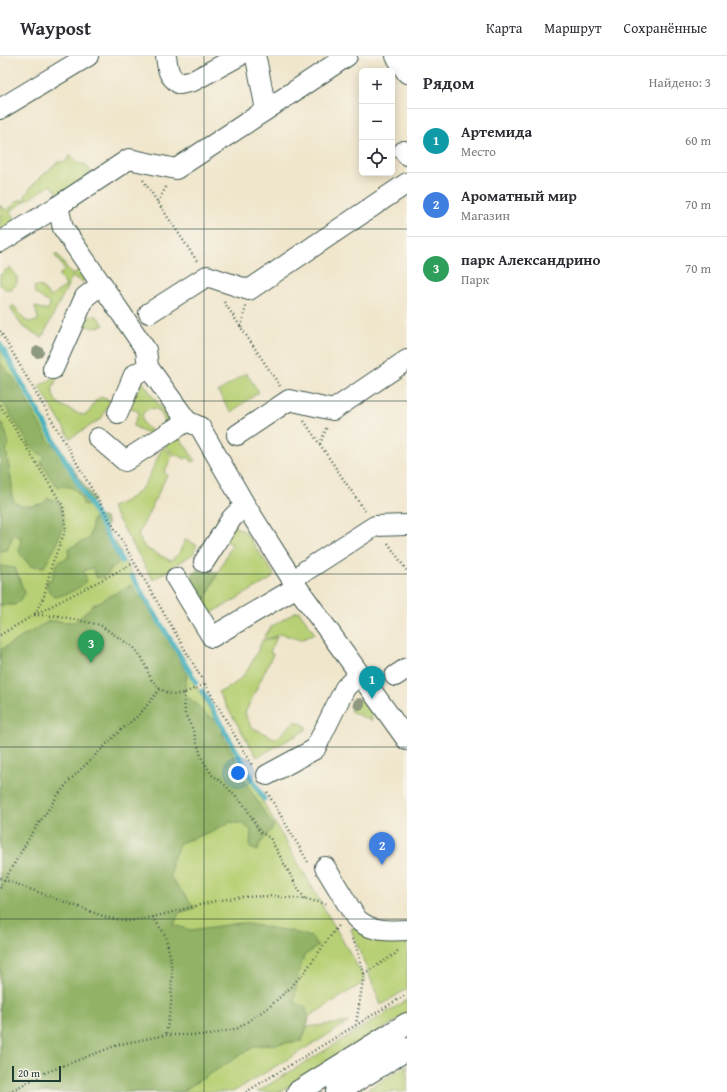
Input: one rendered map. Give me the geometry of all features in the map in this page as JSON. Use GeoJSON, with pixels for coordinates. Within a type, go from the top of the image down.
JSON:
{"type":"FeatureCollection","features":[{"type":"Feature","properties":{"kind":"main road"},"geometry":{"type":"LineString","coordinates":[[298,1092],[407,1024]]}},
{"type":"Feature","properties":{"kind":"main road"},"geometry":{"type":"LineString","coordinates":[[337,1092],[407,1049]]}},
{"type":"Feature","properties":{"kind":"lane"},"geometry":{"type":"LineString","coordinates":[[0,109],[88,56]]}},
{"type":"Feature","properties":{"kind":"lane"},"geometry":{"type":"LineString","coordinates":[[166,56],[167,68],[172,78],[180,84],[193,81],[239,56]]}},
{"type":"Feature","properties":{"kind":"lane"},"geometry":{"type":"LineString","coordinates":[[255,56],[258,63],[266,110]]}},
{"type":"Feature","properties":{"kind":"lane"},"geometry":{"type":"LineString","coordinates":[[0,242],[129,159],[176,169],[347,56]]}},
{"type":"Feature","properties":{"kind":"lane"},"geometry":{"type":"LineString","coordinates":[[396,56],[407,73]]}},
{"type":"Feature","properties":{"kind":"lane"},"geometry":{"type":"LineString","coordinates":[[149,314],[207,276],[249,290],[407,183]]}},
{"type":"Feature","properties":{"kind":"lane"},"geometry":{"type":"LineString","coordinates":[[58,206],[63,228],[146,350],[148,367],[187,421],[200,427],[245,506],[301,579],[359,674],[407,740]]}},
{"type":"Feature","properties":{"kind":"lane"},"geometry":{"type":"LineString","coordinates":[[52,368],[85,297],[102,284]]}},
{"type":"Feature","properties":{"kind":"lane"},"geometry":{"type":"LineString","coordinates":[[237,434],[290,400],[333,410],[407,360]]}},
{"type":"Feature","properties":{"kind":"lane"},"geometry":{"type":"LineString","coordinates":[[118,414],[134,375],[148,367]]}},
{"type":"Feature","properties":{"kind":"lane"},"geometry":{"type":"LineString","coordinates":[[98,438],[125,461],[187,421]]}},
{"type":"Feature","properties":{"kind":"lane"},"geometry":{"type":"LineString","coordinates":[[204,562],[232,518],[245,506]]}},
{"type":"Feature","properties":{"kind":"lane"},"geometry":{"type":"LineString","coordinates":[[176,578],[212,637],[301,579],[375,526],[407,525]]}},
{"type":"Feature","properties":{"kind":"lane"},"geometry":{"type":"LineString","coordinates":[[263,779],[315,749],[345,688],[359,674]]}},
{"type":"Feature","properties":{"kind":"lane"},"geometry":{"type":"LineString","coordinates":[[318,866],[362,924],[370,928],[405,937]]}},
{"type":"Feature","properties":{"kind":"path"},"geometry":{"type":"LineString","coordinates":[[129,159],[207,276]]}},
{"type":"Feature","properties":{"kind":"path"},"geometry":{"type":"LineString","coordinates":[[224,302],[407,571]]}},
{"type":"Feature","properties":{"kind":"path"},"geometry":{"type":"LineString","coordinates":[[0,331],[205,684],[318,866]]}},
{"type":"Feature","properties":{"kind":"path"},"geometry":{"type":"LineString","coordinates":[[0,405],[63,506],[66,529],[52,564],[44,596],[34,615]]}},
{"type":"Feature","properties":{"kind":"path"},"geometry":{"type":"LineString","coordinates":[[0,635],[34,615],[134,563]]}},
{"type":"Feature","properties":{"kind":"path"},"geometry":{"type":"LineString","coordinates":[[34,615],[59,616],[100,625],[134,648],[142,658],[152,681],[160,689],[173,695],[184,693],[205,684]]}},
{"type":"Feature","properties":{"kind":"path"},"geometry":{"type":"LineString","coordinates":[[0,888],[28,841],[58,795],[70,780],[121,730],[139,715],[160,689]]}},
{"type":"Feature","properties":{"kind":"path"},"geometry":{"type":"LineString","coordinates":[[184,693],[185,714],[193,730],[202,758],[212,775],[223,783],[245,806],[260,832],[270,838],[296,887],[306,899]]}},
{"type":"Feature","properties":{"kind":"path"},"geometry":{"type":"LineString","coordinates":[[0,878],[108,918],[130,921],[242,896],[272,896],[306,899],[333,906]]}},
{"type":"Feature","properties":{"kind":"path"},"geometry":{"type":"LineString","coordinates":[[153,916],[165,935],[170,955],[172,975],[171,1004],[166,1035]]}},
{"type":"Feature","properties":{"kind":"path"},"geometry":{"type":"LineString","coordinates":[[9,1092],[47,1072],[120,1044],[166,1035],[210,1035],[238,1028],[268,1007],[291,988],[306,970],[340,922],[344,928]]}},
{"type":"Feature","properties":{"kind":"path"},"geometry":{"type":"LineString","coordinates":[[348,933],[356,945],[364,974],[356,1024]]}},
{"type":"Feature","properties":{"kind":"path"},"geometry":{"type":"LineString","coordinates":[[364,974],[395,954],[405,937]]}},
{"type":"Feature","properties":{"kind":"path"},"geometry":{"type":"LineString","coordinates":[[246,1092],[407,994]]}},
{"type":"Feature","properties":{"kind":"green space"},"geometry":{"type":"Polygon","coordinates":[[[71,155],[79,164],[85,164],[91,171],[90,174],[61,194],[51,185],[10,211],[14,219],[14,223],[0,234],[0,205],[6,210],[13,206],[16,201],[24,199],[30,188],[39,179],[58,162],[65,162],[71,155]]]}},
{"type":"Feature","properties":{"kind":"green space"},"geometry":{"type":"Polygon","coordinates":[[[54,254],[58,255],[72,275],[83,267],[86,273],[83,282],[72,277],[42,338],[22,326],[11,309],[12,306],[14,306],[26,321],[32,322],[37,321],[38,318],[35,306],[48,310],[50,304],[35,293],[34,287],[42,287],[50,297],[66,286],[59,275],[65,270],[54,254]]]}},
{"type":"Feature","properties":{"kind":"green space"},"geometry":{"type":"Polygon","coordinates":[[[10,267],[17,277],[17,283],[12,289],[5,289],[0,285],[0,275],[10,267]]]}},
{"type":"Feature","properties":{"kind":"green space"},"geometry":{"type":"Polygon","coordinates":[[[95,315],[104,325],[94,328],[83,325],[53,387],[53,393],[59,404],[84,415],[90,411],[96,400],[101,397],[110,401],[101,419],[70,438],[39,386],[53,378],[82,321],[95,315]]]}},
{"type":"Feature","properties":{"kind":"green space"},"geometry":{"type":"Polygon","coordinates":[[[0,345],[366,981],[263,1045],[302,1041],[307,1027],[349,1022],[233,1092],[0,1092],[0,345]]]}},
{"type":"Feature","properties":{"kind":"green space"},"geometry":{"type":"Polygon","coordinates":[[[0,363],[16,381],[48,440],[65,457],[94,500],[86,506],[83,504],[77,492],[71,487],[58,487],[49,476],[41,462],[44,458],[42,455],[33,450],[0,398],[0,363]]]}},
{"type":"Feature","properties":{"kind":"green space"},"geometry":{"type":"Polygon","coordinates":[[[246,373],[259,392],[231,412],[218,392],[246,373]]]}},
{"type":"Feature","properties":{"kind":"green space"},"geometry":{"type":"Polygon","coordinates":[[[142,381],[172,424],[152,435],[133,426],[139,412],[129,407],[142,381]],[[151,408],[144,412],[142,418],[143,423],[152,431],[157,431],[162,427],[164,419],[159,410],[151,408]]]}},
{"type":"Feature","properties":{"kind":"green space"},"geometry":{"type":"Polygon","coordinates":[[[0,423],[3,424],[9,443],[6,451],[14,502],[21,506],[32,506],[44,503],[48,498],[59,502],[64,520],[57,544],[44,567],[30,566],[19,552],[21,538],[14,534],[7,550],[0,551],[0,423]]]}},
{"type":"Feature","properties":{"kind":"green space"},"geometry":{"type":"Polygon","coordinates":[[[179,437],[195,460],[192,462],[188,457],[185,459],[174,455],[165,446],[179,437]]]}},
{"type":"Feature","properties":{"kind":"green space"},"geometry":{"type":"Polygon","coordinates":[[[164,447],[173,456],[164,473],[167,475],[138,535],[145,548],[171,561],[179,553],[185,540],[197,545],[193,554],[153,580],[111,507],[131,498],[138,492],[143,486],[164,447]]]}},
{"type":"Feature","properties":{"kind":"green space"},"geometry":{"type":"Polygon","coordinates":[[[97,516],[106,518],[108,525],[101,533],[111,541],[114,541],[120,549],[120,560],[110,569],[109,573],[102,577],[97,578],[92,568],[85,570],[83,572],[86,578],[83,585],[69,593],[55,597],[51,594],[47,586],[47,581],[51,580],[56,565],[60,561],[68,558],[69,548],[89,539],[92,520],[97,516]]]}},
{"type":"Feature","properties":{"kind":"green space"},"geometry":{"type":"Polygon","coordinates":[[[230,524],[245,532],[274,574],[271,579],[210,614],[204,602],[232,544],[222,539],[230,524]]]}},
{"type":"Feature","properties":{"kind":"green space"},"geometry":{"type":"Polygon","coordinates":[[[0,566],[15,568],[25,594],[15,605],[0,605],[0,566]]]}},
{"type":"Feature","properties":{"kind":"green space"},"geometry":{"type":"Polygon","coordinates":[[[198,570],[218,572],[204,602],[193,590],[190,582],[190,578],[198,570]]]}},
{"type":"Feature","properties":{"kind":"green space"},"geometry":{"type":"Polygon","coordinates":[[[131,585],[146,604],[175,647],[187,675],[184,694],[206,715],[215,720],[222,728],[223,737],[233,754],[241,775],[274,826],[259,845],[258,851],[250,848],[251,830],[243,824],[230,822],[210,832],[180,843],[172,861],[171,878],[195,908],[179,913],[174,925],[191,930],[241,923],[290,931],[312,937],[318,946],[304,956],[298,975],[294,1002],[306,1008],[309,1020],[302,1041],[255,1046],[181,1092],[0,1092],[0,650],[49,621],[75,622],[93,605],[131,585]]]}},
{"type":"Feature","properties":{"kind":"green space"},"geometry":{"type":"Polygon","coordinates":[[[299,611],[315,634],[300,640],[282,634],[266,639],[264,637],[271,627],[299,611]]]}},
{"type":"Feature","properties":{"kind":"green space"},"geometry":{"type":"Polygon","coordinates":[[[277,637],[270,652],[273,654],[245,713],[251,727],[276,739],[295,721],[306,726],[306,730],[257,757],[218,692],[227,689],[241,678],[251,664],[263,639],[266,640],[277,637]]]}},
{"type":"Feature","properties":{"kind":"green space"},"geometry":{"type":"Polygon","coordinates":[[[361,699],[364,700],[373,713],[371,721],[350,711],[355,701],[361,699]]]}},
{"type":"Feature","properties":{"kind":"green space"},"geometry":{"type":"Polygon","coordinates":[[[355,927],[366,936],[379,941],[407,940],[407,989],[381,1005],[351,929],[355,927]]]}},
{"type":"Feature","properties":{"kind":"green space"},"geometry":{"type":"Polygon","coordinates":[[[407,1000],[407,1014],[280,1092],[257,1092],[407,1000]]]}},
{"type":"Feature","properties":{"kind":"green space"},"geometry":{"type":"Polygon","coordinates":[[[407,1065],[407,1090],[402,1092],[364,1092],[407,1065]]]}},
{"type":"Feature","properties":{"kind":"waterway"},"geometry":{"type":"LineString","coordinates":[[0,344],[122,561]]}},
{"type":"Feature","properties":{"kind":"waterway"},"geometry":{"type":"LineString","coordinates":[[132,576],[196,682]]}},
{"type":"Feature","properties":{"kind":"waterway"},"geometry":{"type":"LineString","coordinates":[[202,691],[264,799]]}},
{"type":"Feature","properties":{"kind":"place","name":"парк Александрино"},"geometry":{"type":"Point","coordinates":[91,663]}},
{"type":"Feature","properties":{"kind":"place","name":"Артемида"},"geometry":{"type":"Point","coordinates":[372,699]}},
{"type":"Feature","properties":{"kind":"place","name":"Ароматный мир"},"geometry":{"type":"Point","coordinates":[382,865]}}]}
